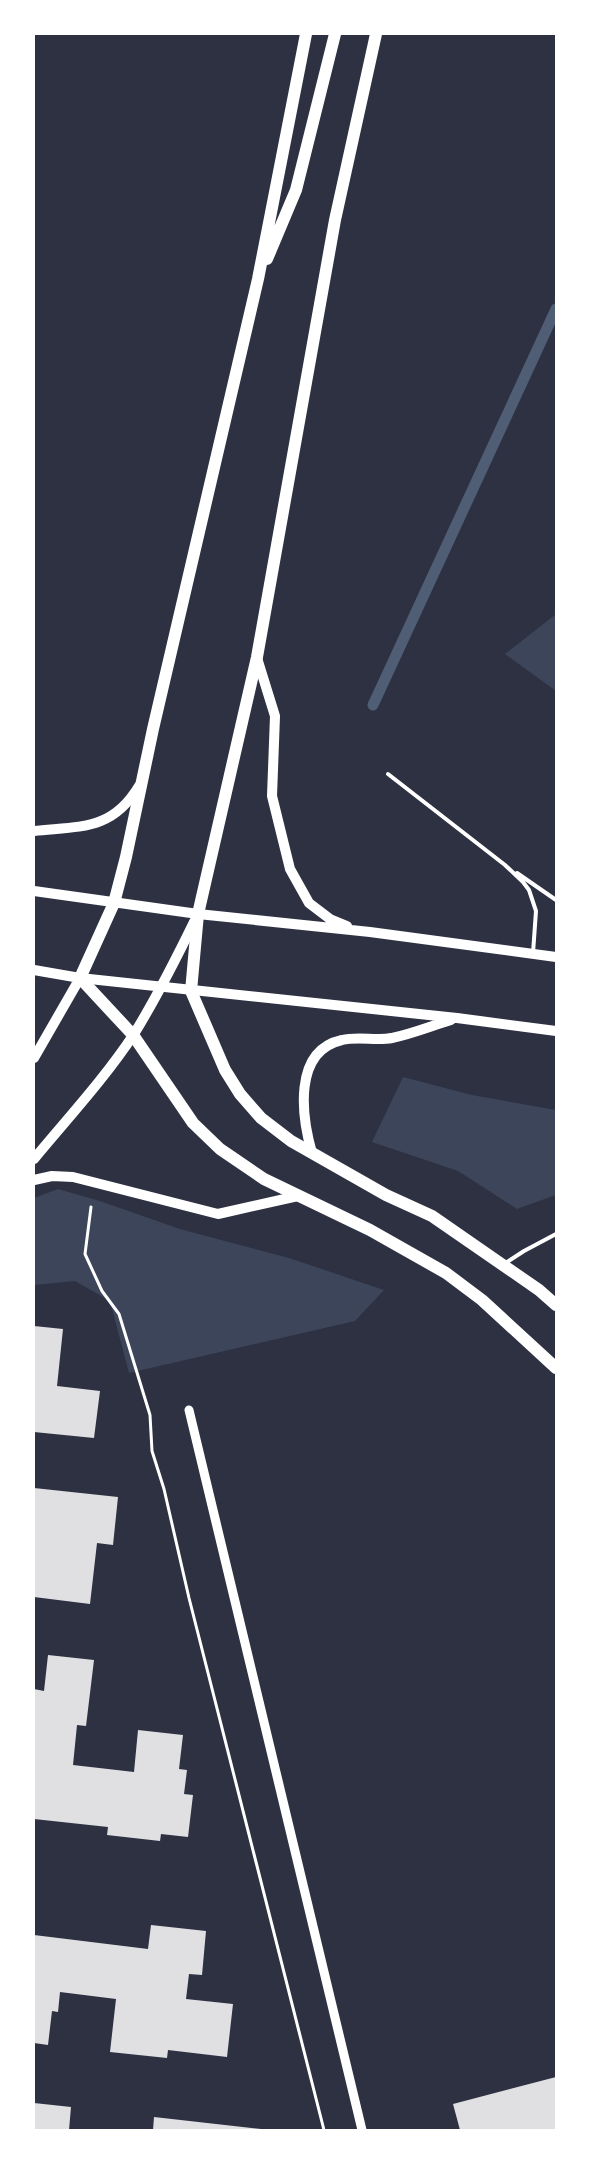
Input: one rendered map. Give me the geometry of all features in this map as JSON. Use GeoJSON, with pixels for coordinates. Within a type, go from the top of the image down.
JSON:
{"type":"FeatureCollection","features":[{"type":"Feature","properties":{"kind":"main road"},"geometry":{"type":"LineString","coordinates":[[34,1058],[80,978],[114,903],[258,279],[306,34]]}},
{"type":"Feature","properties":{"kind":"main road"},"geometry":{"type":"LineString","coordinates":[[258,279],[296,190],[335,34]]}},
{"type":"Feature","properties":{"kind":"main road"},"geometry":{"type":"LineString","coordinates":[[376,34],[335,220],[257,657],[198,914],[191,991],[225,1070],[240,1094],[261,1118],[279,1133],[312,1153],[386,1195],[432,1216],[540,1290],[556,1304]]}},
{"type":"Feature","properties":{"kind":"main road"},"geometry":{"type":"LineString","coordinates":[[257,657],[276,716],[272,796],[279,828],[295,880],[309,903],[320,913],[345,926],[370,932]]}},
{"type":"Feature","properties":{"kind":"main road"},"geometry":{"type":"LineString","coordinates":[[34,832],[81,827],[106,820],[122,810],[134,794],[142,778]]}},
{"type":"Feature","properties":{"kind":"main road"},"geometry":{"type":"LineString","coordinates":[[34,891],[198,914],[370,932],[556,957]]}},
{"type":"Feature","properties":{"kind":"main road"},"geometry":{"type":"LineString","coordinates":[[34,1159],[132,1036],[162,988],[198,914]]}},
{"type":"Feature","properties":{"kind":"main road"},"geometry":{"type":"LineString","coordinates":[[34,970],[80,978],[162,988],[457,1018],[556,1031]]}},
{"type":"Feature","properties":{"kind":"main road"},"geometry":{"type":"LineString","coordinates":[[80,978],[132,1036],[193,1122],[242,1166],[298,1196],[370,1230],[446,1273],[482,1300],[556,1368]]}},
{"type":"Feature","properties":{"kind":"main road"},"geometry":{"type":"LineString","coordinates":[[312,1153],[303,1117],[304,1088],[311,1065],[325,1047],[342,1040],[390,1038],[457,1018]]}},
{"type":"Feature","properties":{"kind":"main road"},"geometry":{"type":"LineString","coordinates":[[34,1180],[52,1176],[74,1177],[218,1214],[298,1196]]}},
{"type":"Feature","properties":{"kind":"street"},"geometry":{"type":"LineString","coordinates":[[189,1410],[362,2130]]}},
{"type":"Feature","properties":{"kind":"lane"},"geometry":{"type":"LineString","coordinates":[[388,774],[505,865],[556,900]]}},
{"type":"Feature","properties":{"kind":"lane"},"geometry":{"type":"LineString","coordinates":[[505,865],[523,882],[532,899],[536,923],[533,953]]}},
{"type":"Feature","properties":{"kind":"lane"},"geometry":{"type":"LineString","coordinates":[[504,1265],[524,1251],[556,1234]]}},
{"type":"Feature","properties":{"kind":"path"},"geometry":{"type":"LineString","coordinates":[[92,1199],[85,1254],[102,1291],[119,1314],[150,1415],[152,1451],[164,1488],[189,1598],[324,2130]]}},
{"type":"Feature","properties":{"kind":"shaded area"},"geometry":{"type":"Polygon","coordinates":[[[556,614],[556,691],[505,654],[556,614]]]}},
{"type":"Feature","properties":{"kind":"shaded area"},"geometry":{"type":"Polygon","coordinates":[[[403,1077],[472,1095],[556,1110],[556,1195],[517,1209],[458,1171],[372,1142],[403,1077]]]}},
{"type":"Feature","properties":{"kind":"shaded area"},"geometry":{"type":"Polygon","coordinates":[[[58,1189],[100,1201],[180,1229],[289,1258],[384,1290],[355,1321],[129,1373],[110,1301],[75,1281],[34,1285],[34,1198],[58,1189]]]}},
{"type":"Feature","properties":{"kind":"building"},"geometry":{"type":"Polygon","coordinates":[[[34,1326],[63,1329],[57,1386],[100,1391],[94,1438],[34,1432],[34,1326]]]}},
{"type":"Feature","properties":{"kind":"building"},"geometry":{"type":"Polygon","coordinates":[[[34,1488],[118,1497],[113,1545],[97,1543],[90,1604],[34,1597],[34,1488]]]}},
{"type":"Feature","properties":{"kind":"building"},"geometry":{"type":"Polygon","coordinates":[[[48,1655],[94,1660],[86,1726],[77,1725],[73,1765],[134,1772],[138,1730],[183,1735],[179,1769],[187,1770],[184,1794],[193,1795],[188,1837],[161,1834],[160,1841],[107,1835],[108,1827],[34,1819],[34,1689],[44,1691],[48,1655]]]}},
{"type":"Feature","properties":{"kind":"building"},"geometry":{"type":"Polygon","coordinates":[[[151,1925],[206,1931],[202,1975],[189,1974],[186,1999],[233,2004],[227,2057],[168,2050],[167,2058],[110,2052],[116,1999],[60,1992],[58,2012],[52,2011],[48,2045],[34,2043],[34,1935],[148,1949],[151,1925]]]}},
{"type":"Feature","properties":{"kind":"building"},"geometry":{"type":"Polygon","coordinates":[[[556,2077],[556,2130],[460,2130],[453,2104],[556,2077]]]}},
{"type":"Feature","properties":{"kind":"building"},"geometry":{"type":"Polygon","coordinates":[[[34,2103],[71,2107],[69,2130],[34,2130],[34,2103]]]}},
{"type":"Feature","properties":{"kind":"building"},"geometry":{"type":"Polygon","coordinates":[[[154,2117],[261,2129],[261,2130],[153,2130],[154,2117]]]}},
{"type":"Feature","properties":{"kind":"waterway"},"geometry":{"type":"LineString","coordinates":[[373,705],[556,309]]}}]}
